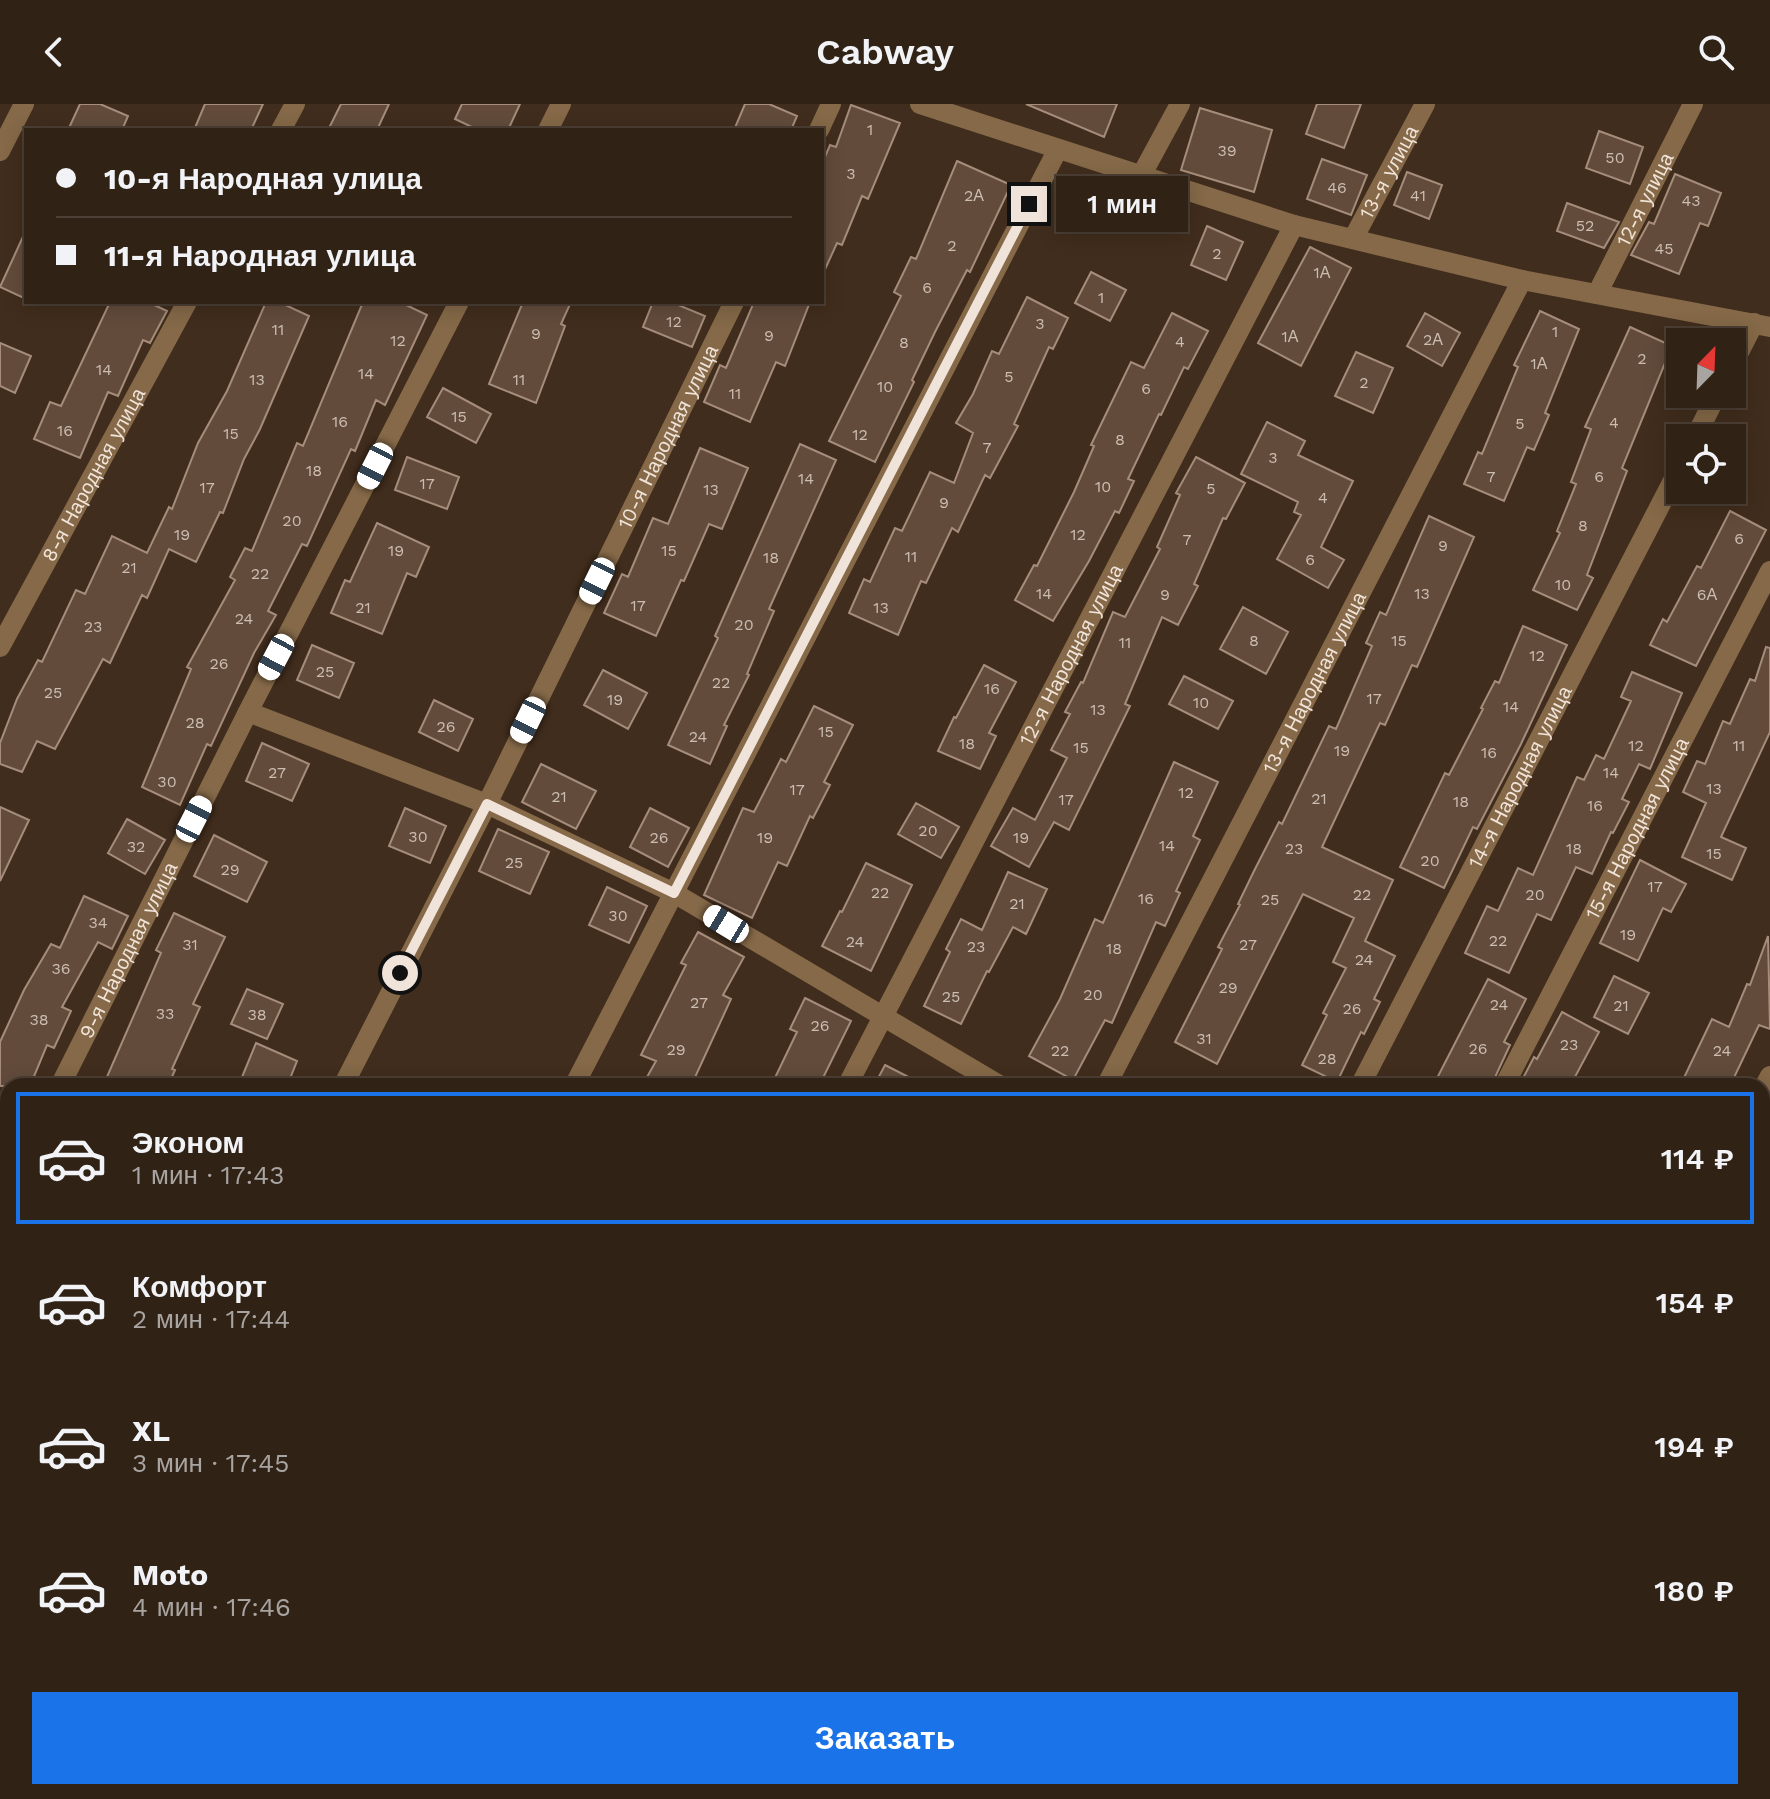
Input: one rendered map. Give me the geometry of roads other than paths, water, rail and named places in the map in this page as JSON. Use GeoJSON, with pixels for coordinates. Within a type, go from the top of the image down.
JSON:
{"type":"FeatureCollection","features":[{"type":"Feature","properties":{"kind":"street"},"geometry":{"type":"LineString","coordinates":[[0,151],[24,104]]}},
{"type":"Feature","properties":{"kind":"street"},"geometry":{"type":"LineString","coordinates":[[282,128],[295,104]]}},
{"type":"Feature","properties":{"kind":"street"},"geometry":{"type":"LineString","coordinates":[[549,128],[561,104]]}},
{"type":"Feature","properties":{"kind":"street"},"geometry":{"type":"LineString","coordinates":[[820,128],[831,104]]}},
{"type":"Feature","properties":{"kind":"street"},"geometry":{"type":"LineString","coordinates":[[920,104],[951,108],[1058,149],[1294,225],[1522,280],[1762,325],[1746,347]]}},
{"type":"Feature","properties":{"kind":"street"},"geometry":{"type":"LineString","coordinates":[[1141,176],[1180,104]]}},
{"type":"Feature","properties":{"kind":"street","name":"13-я улица"},"geometry":{"type":"LineString","coordinates":[[1353,239],[1425,104]]}},
{"type":"Feature","properties":{"kind":"street","name":"12-я улица"},"geometry":{"type":"LineString","coordinates":[[1597,294],[1693,104]]}},
{"type":"Feature","properties":{"kind":"street"},"geometry":{"type":"LineString","coordinates":[[578,1078],[1058,149]]}},
{"type":"Feature","properties":{"kind":"street","name":"12-я Народная улица"},"geometry":{"type":"LineString","coordinates":[[851,1078],[1294,225]]}},
{"type":"Feature","properties":{"kind":"street","name":"13-я Народная улица"},"geometry":{"type":"LineString","coordinates":[[1110,1078],[1522,280]]}},
{"type":"Feature","properties":{"kind":"street","name":"8-я Народная улица"},"geometry":{"type":"LineString","coordinates":[[0,647],[186,304]]}},
{"type":"Feature","properties":{"kind":"street","name":"9-я Народная улица"},"geometry":{"type":"LineString","coordinates":[[64,1078],[458,304]]}},
{"type":"Feature","properties":{"kind":"street","name":"10-я Народная улица"},"geometry":{"type":"LineString","coordinates":[[347,1078],[487,804],[733,304]]}},
{"type":"Feature","properties":{"kind":"street","name":"14-я Народная улица"},"geometry":{"type":"LineString","coordinates":[[1364,1078],[1666,494]]}},
{"type":"Feature","properties":{"kind":"street","name":"15-я Народная улица"},"geometry":{"type":"LineString","coordinates":[[1508,1078],[1770,571]]}},
{"type":"Feature","properties":{"kind":"street"},"geometry":{"type":"LineString","coordinates":[[248,712],[487,804],[674,893],[987,1078]]}}]}
